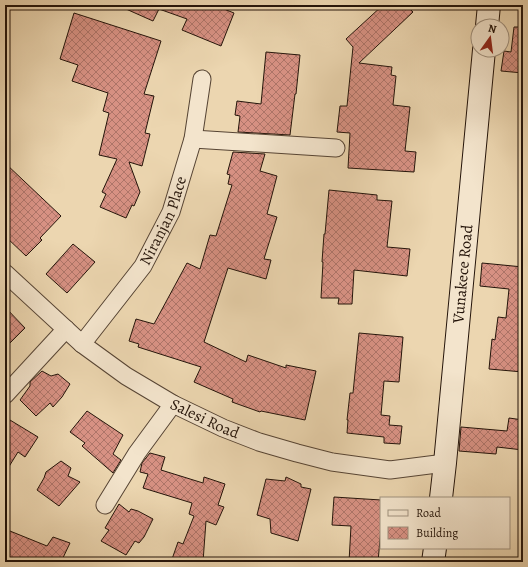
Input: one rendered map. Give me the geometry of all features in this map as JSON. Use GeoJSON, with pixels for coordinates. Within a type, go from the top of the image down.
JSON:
{"type":"FeatureCollection","features":[{"type":"Feature","properties":{"kind":"main road"},"geometry":{"type":"LineString","coordinates":[[488,18],[489,5]]}},
{"type":"Feature","properties":{"kind":"main road","name":"Vunakece Road"},"geometry":{"type":"LineString","coordinates":[[441,497],[483,58]]}},
{"type":"Feature","properties":{"kind":"main road"},"geometry":{"type":"LineString","coordinates":[[433,562],[435,549]]}},
{"type":"Feature","properties":{"kind":"street","name":"Niranjan Place"},"geometry":{"type":"LineString","coordinates":[[82,344],[143,266],[171,212],[193,139],[202,79]]}},
{"type":"Feature","properties":{"kind":"street"},"geometry":{"type":"LineString","coordinates":[[193,139],[336,148]]}},
{"type":"Feature","properties":{"kind":"street","name":"Salesi Road"},"geometry":{"type":"LineString","coordinates":[[5,273],[82,344],[126,376],[173,404],[223,428],[259,442],[297,454],[332,462],[390,470],[445,463]]}},
{"type":"Feature","properties":{"kind":"street"},"geometry":{"type":"LineString","coordinates":[[5,395],[66,329]]}},
{"type":"Feature","properties":{"kind":"street"},"geometry":{"type":"LineString","coordinates":[[105,505],[137,453],[173,404]]}},
{"type":"Feature","properties":{"kind":"building"},"geometry":{"type":"Polygon","coordinates":[[[117,5],[225,5],[224,9],[234,13],[221,46],[182,30],[187,19],[159,9],[153,21],[117,5]]]}},
{"type":"Feature","properties":{"kind":"building"},"geometry":{"type":"Polygon","coordinates":[[[383,5],[406,5],[413,12],[359,63],[392,67],[391,75],[396,76],[393,105],[410,107],[405,151],[416,152],[414,172],[348,168],[350,133],[337,132],[340,106],[347,106],[353,47],[346,39],[383,5]]]}},
{"type":"Feature","properties":{"kind":"building"},"geometry":{"type":"Polygon","coordinates":[[[74,13],[161,41],[144,94],[154,96],[145,133],[150,134],[142,166],[129,162],[140,192],[134,206],[132,205],[126,218],[100,207],[106,194],[102,192],[117,159],[99,155],[109,113],[103,111],[108,93],[72,81],[78,65],[60,59],[74,13]]]}},
{"type":"Feature","properties":{"kind":"building"},"geometry":{"type":"Polygon","coordinates":[[[514,27],[523,27],[523,73],[501,71],[503,58],[510,58],[514,27]]]}},
{"type":"Feature","properties":{"kind":"building"},"geometry":{"type":"Polygon","coordinates":[[[266,52],[300,55],[290,135],[238,132],[240,116],[235,115],[237,101],[261,104],[266,52]]]}},
{"type":"Feature","properties":{"kind":"building"},"geometry":{"type":"Polygon","coordinates":[[[233,152],[265,154],[260,171],[277,176],[267,214],[277,217],[264,259],[271,260],[266,279],[228,268],[204,342],[246,362],[248,355],[286,368],[286,365],[316,371],[305,420],[260,412],[232,402],[233,399],[194,382],[201,367],[138,347],[139,344],[129,341],[136,319],[154,324],[187,263],[200,269],[210,235],[216,236],[232,185],[228,184],[230,175],[227,174],[233,152]]]}},
{"type":"Feature","properties":{"kind":"building"},"geometry":{"type":"Polygon","coordinates":[[[5,163],[61,216],[40,238],[42,240],[26,256],[5,236],[5,163]]]}},
{"type":"Feature","properties":{"kind":"building"},"geometry":{"type":"Polygon","coordinates":[[[329,190],[377,195],[377,200],[392,201],[387,247],[410,249],[407,276],[354,270],[352,304],[338,304],[339,298],[321,298],[324,234],[329,190]]]}},
{"type":"Feature","properties":{"kind":"building"},"geometry":{"type":"Polygon","coordinates":[[[73,244],[95,262],[67,293],[46,274],[73,244]]]}},
{"type":"Feature","properties":{"kind":"building"},"geometry":{"type":"Polygon","coordinates":[[[482,263],[523,267],[523,372],[489,369],[492,339],[495,340],[498,317],[506,318],[509,289],[480,286],[482,263]]]}},
{"type":"Feature","properties":{"kind":"building"},"geometry":{"type":"Polygon","coordinates":[[[5,307],[25,328],[5,348],[5,307]]]}},
{"type":"Feature","properties":{"kind":"building"},"geometry":{"type":"Polygon","coordinates":[[[359,333],[403,337],[399,382],[384,381],[381,415],[390,416],[389,425],[402,426],[400,444],[384,443],[384,437],[347,433],[350,393],[353,393],[359,333]]]}},
{"type":"Feature","properties":{"kind":"building"},"geometry":{"type":"Polygon","coordinates":[[[42,371],[51,376],[58,374],[70,384],[62,397],[53,407],[50,403],[36,416],[20,400],[30,386],[30,382],[42,371]]]}},
{"type":"Feature","properties":{"kind":"building"},"geometry":{"type":"Polygon","coordinates":[[[87,411],[123,435],[113,454],[121,460],[113,473],[82,446],[85,443],[70,432],[87,411]]]}},
{"type":"Feature","properties":{"kind":"building"},"geometry":{"type":"Polygon","coordinates":[[[5,417],[38,437],[25,457],[18,452],[5,473],[5,417]]]}},
{"type":"Feature","properties":{"kind":"building"},"geometry":{"type":"Polygon","coordinates":[[[509,418],[523,420],[523,450],[497,447],[496,454],[459,451],[461,427],[507,431],[509,418]]]}},
{"type":"Feature","properties":{"kind":"building"},"geometry":{"type":"Polygon","coordinates":[[[150,453],[165,457],[161,470],[203,483],[204,477],[225,484],[218,505],[224,507],[216,525],[206,521],[203,562],[171,562],[178,542],[183,544],[194,516],[189,514],[192,503],[143,488],[148,474],[140,472],[142,463],[150,453]]]}},
{"type":"Feature","properties":{"kind":"building"},"geometry":{"type":"Polygon","coordinates":[[[61,461],[71,468],[68,476],[80,482],[59,506],[37,490],[46,472],[61,461]]]}},
{"type":"Feature","properties":{"kind":"building"},"geometry":{"type":"Polygon","coordinates":[[[286,477],[301,484],[301,487],[311,489],[298,541],[271,533],[270,519],[257,515],[266,479],[285,481],[286,477]]]}},
{"type":"Feature","properties":{"kind":"building"},"geometry":{"type":"Polygon","coordinates":[[[334,497],[380,500],[380,539],[378,562],[349,562],[351,526],[332,525],[334,497]]]}},
{"type":"Feature","properties":{"kind":"building"},"geometry":{"type":"Polygon","coordinates":[[[119,504],[129,512],[131,509],[138,511],[153,519],[144,537],[139,543],[135,541],[126,555],[101,541],[109,530],[105,528],[119,504]]]}},
{"type":"Feature","properties":{"kind":"building"},"geometry":{"type":"Polygon","coordinates":[[[5,529],[47,546],[53,537],[70,543],[61,562],[5,562],[5,529]]]}}]}
